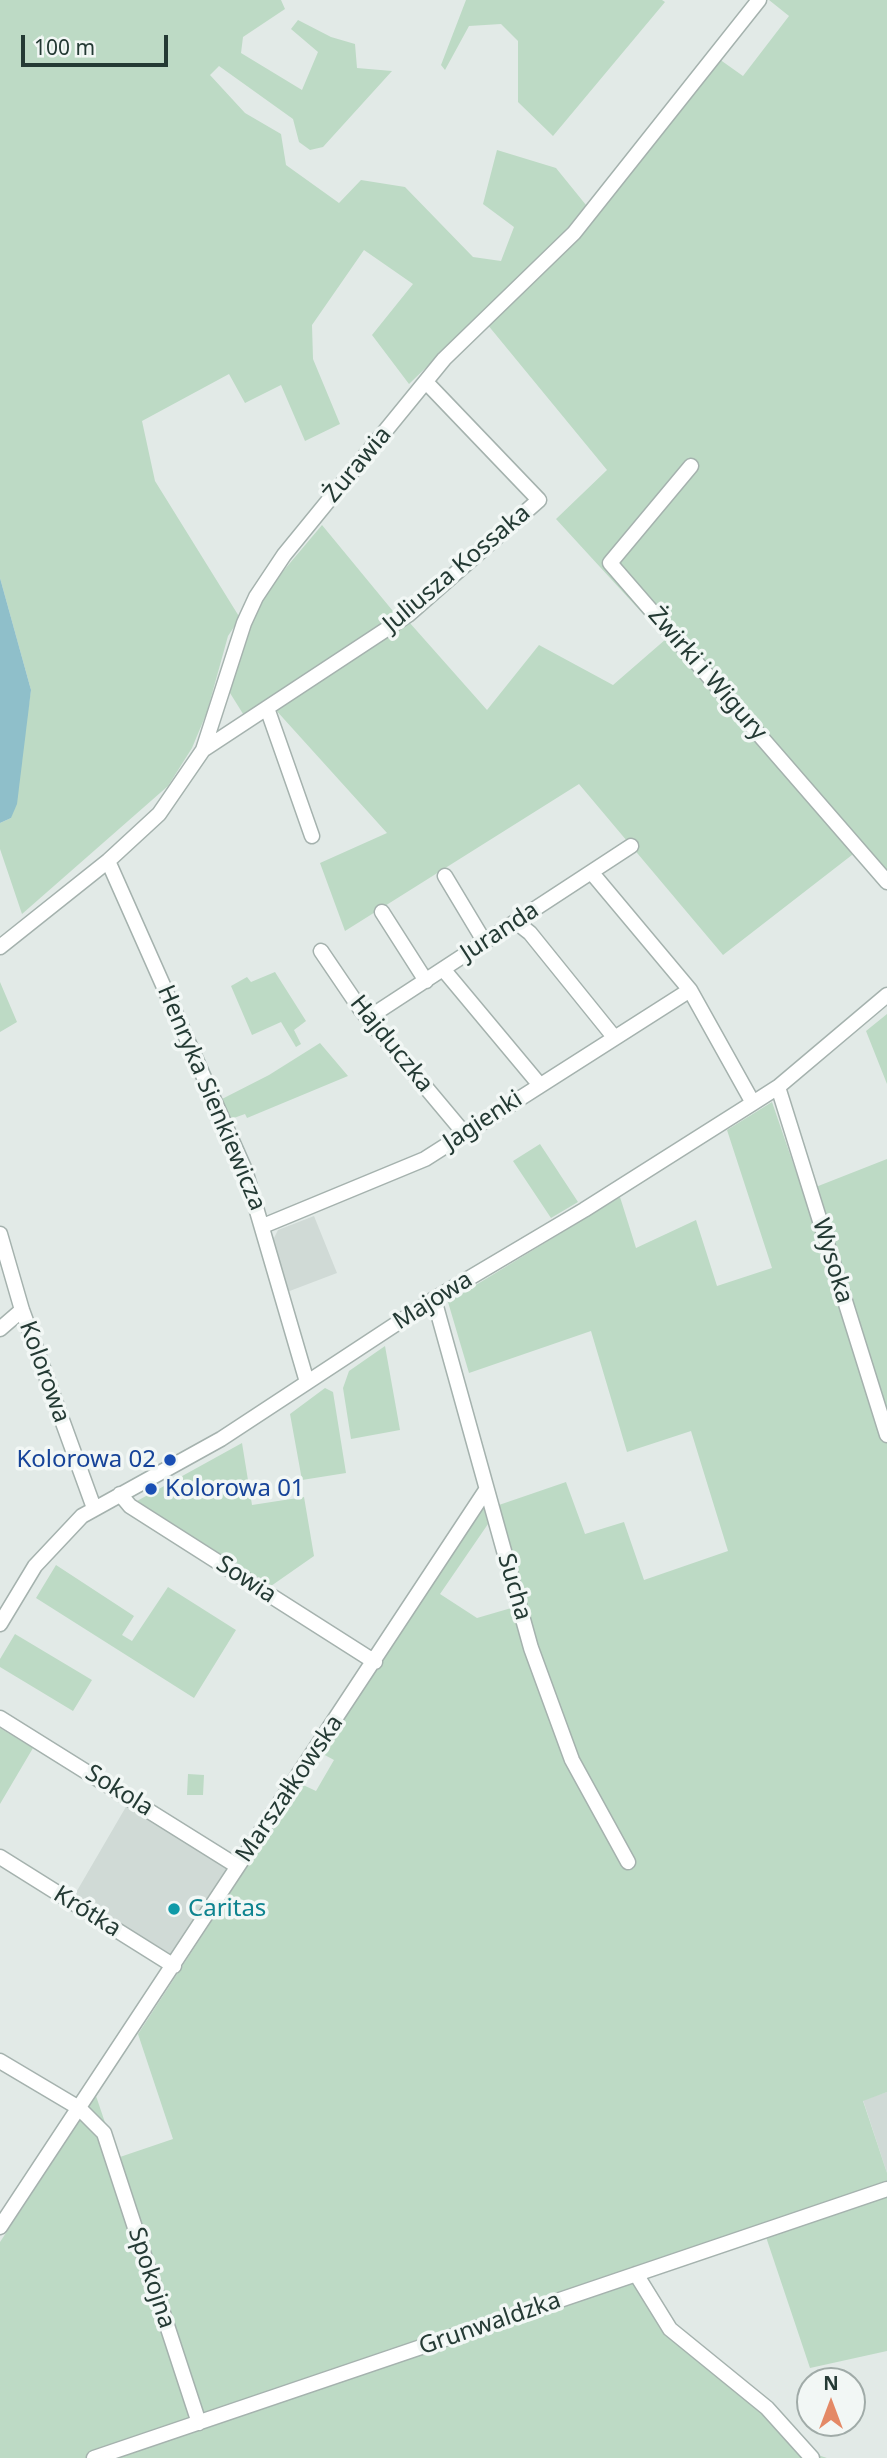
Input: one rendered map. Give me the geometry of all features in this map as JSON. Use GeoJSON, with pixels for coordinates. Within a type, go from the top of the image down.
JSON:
{"type":"FeatureCollection","features":[{"type":"Feature","properties":{"kind":"street","name":"Żurawia"},"geometry":{"type":"LineString","coordinates":[[0,947],[108,861],[159,814],[203,750],[219,707],[231,658],[256,597],[284,555],[444,359],[574,233],[759,0]]}},
{"type":"Feature","properties":{"kind":"street","name":"Juliusza Kossaka"},"geometry":{"type":"LineString","coordinates":[[203,750],[408,615],[539,500],[426,382]]}},
{"type":"Feature","properties":{"kind":"street","name":"Żwirki i Wigury"},"geometry":{"type":"LineString","coordinates":[[691,466],[610,563],[887,881]]}},
{"type":"Feature","properties":{"kind":"street"},"geometry":{"type":"LineString","coordinates":[[219,707],[240,726]]}},
{"type":"Feature","properties":{"kind":"street"},"geometry":{"type":"LineString","coordinates":[[267,708],[312,836]]}},
{"type":"Feature","properties":{"kind":"street","name":"Juranda"},"geometry":{"type":"LineString","coordinates":[[368,1018],[631,846]]}},
{"type":"Feature","properties":{"kind":"street","name":"Henryka Sienkiewicza"},"geometry":{"type":"LineString","coordinates":[[108,861],[244,1170],[263,1226],[307,1382]]}},
{"type":"Feature","properties":{"kind":"street"},"geometry":{"type":"LineString","coordinates":[[592,873],[690,990],[753,1103]]}},
{"type":"Feature","properties":{"kind":"street"},"geometry":{"type":"LineString","coordinates":[[445,876],[484,941]]}},
{"type":"Feature","properties":{"kind":"street"},"geometry":{"type":"LineString","coordinates":[[382,912],[426,981]]}},
{"type":"Feature","properties":{"kind":"street"},"geometry":{"type":"LineString","coordinates":[[516,922],[530,933],[614,1037]]}},
{"type":"Feature","properties":{"kind":"street","name":"Hajduczka"},"geometry":{"type":"LineString","coordinates":[[321,951],[368,1018],[464,1133]]}},
{"type":"Feature","properties":{"kind":"street"},"geometry":{"type":"LineString","coordinates":[[443,969],[539,1084]]}},
{"type":"Feature","properties":{"kind":"street","name":"Jagienki"},"geometry":{"type":"LineString","coordinates":[[263,1226],[425,1159],[690,990]]}},
{"type":"Feature","properties":{"kind":"street","name":"Majowa"},"geometry":{"type":"LineString","coordinates":[[0,1625],[35,1566],[69,1527],[94,1508],[220,1439],[434,1299],[778,1087],[887,995]]}},
{"type":"Feature","properties":{"kind":"street","name":"Wysoka"},"geometry":{"type":"LineString","coordinates":[[778,1087],[887,1435]]}},
{"type":"Feature","properties":{"kind":"street","name":"Kolorowa"},"geometry":{"type":"LineString","coordinates":[[0,1234],[22,1310],[94,1508]]}},
{"type":"Feature","properties":{"kind":"street","name":"Sucha"},"geometry":{"type":"LineString","coordinates":[[434,1299],[531,1648],[572,1760],[628,1862]]}},
{"type":"Feature","properties":{"kind":"street"},"geometry":{"type":"LineString","coordinates":[[0,1329],[22,1310]]}},
{"type":"Feature","properties":{"kind":"street","name":"Marszałkowska"},"geometry":{"type":"LineString","coordinates":[[1,2224],[375,1662],[486,1490]]}},
{"type":"Feature","properties":{"kind":"street","name":"Sowia"},"geometry":{"type":"LineString","coordinates":[[120,1494],[130,1506],[375,1662]]}},
{"type":"Feature","properties":{"kind":"street","name":"Sokola"},"geometry":{"type":"LineString","coordinates":[[0,1718],[237,1866]]}},
{"type":"Feature","properties":{"kind":"street","name":"Krótka"},"geometry":{"type":"LineString","coordinates":[[0,1857],[174,1966]]}},
{"type":"Feature","properties":{"kind":"street"},"geometry":{"type":"LineString","coordinates":[[0,2061],[79,2108]]}},
{"type":"Feature","properties":{"kind":"street","name":"Spokojna"},"geometry":{"type":"LineString","coordinates":[[79,2108],[104,2133],[199,2423]]}},
{"type":"Feature","properties":{"kind":"street","name":"Grunwaldzka"},"geometry":{"type":"LineString","coordinates":[[93,2458],[887,2189]]}},
{"type":"Feature","properties":{"kind":"street"},"geometry":{"type":"LineString","coordinates":[[636,2274],[670,2329],[767,2408],[812,2458]]}},
{"type":"Feature","properties":{"kind":"shaded area"},"geometry":{"type":"Polygon","coordinates":[[[314,1216],[337,1273],[287,1292],[273,1240],[278,1230],[314,1216]]]}},
{"type":"Feature","properties":{"kind":"shaded area"},"geometry":{"type":"Polygon","coordinates":[[[127,1805],[228,1866],[171,1954],[74,1896],[127,1805]]]}},
{"type":"Feature","properties":{"kind":"shaded area"},"geometry":{"type":"Polygon","coordinates":[[[887,2092],[887,2173],[863,2100],[887,2092]]]}},
{"type":"Feature","properties":{"kind":"green space"},"geometry":{"type":"Polygon","coordinates":[[[0,0],[281,0],[285,9],[243,37],[241,53],[302,90],[318,52],[291,29],[298,20],[331,37],[355,44],[357,68],[392,71],[323,147],[310,150],[299,142],[293,119],[219,66],[210,75],[245,113],[281,134],[286,165],[339,203],[361,180],[405,187],[473,257],[501,261],[514,227],[483,204],[497,150],[556,168],[586,205],[558,240],[409,384],[372,335],[413,284],[364,250],[312,325],[313,359],[340,424],[305,441],[281,385],[245,403],[229,374],[142,421],[155,481],[240,618],[228,636],[207,712],[192,748],[168,786],[22,914],[0,849],[0,823],[11,818],[31,690],[0,578],[0,0]]]}},
{"type":"Feature","properties":{"kind":"green space"},"geometry":{"type":"Polygon","coordinates":[[[466,0],[665,2],[553,136],[518,102],[518,41],[501,24],[469,26],[445,70],[441,65],[466,0]]]}},
{"type":"Feature","properties":{"kind":"green space"},"geometry":{"type":"Polygon","coordinates":[[[769,0],[887,0],[887,877],[861,848],[723,955],[579,784],[345,931],[320,863],[387,833],[274,708],[409,622],[487,710],[539,645],[613,685],[666,639],[556,519],[607,470],[487,324],[719,59],[743,76],[789,16],[769,0]]]}},
{"type":"Feature","properties":{"kind":"green space"},"geometry":{"type":"Polygon","coordinates":[[[322,525],[397,616],[245,717],[230,693],[236,663],[254,616],[274,582],[322,525]]]}},
{"type":"Feature","properties":{"kind":"green space"},"geometry":{"type":"Polygon","coordinates":[[[275,972],[306,1021],[294,1030],[301,1044],[296,1047],[281,1022],[252,1035],[231,986],[247,977],[251,982],[275,972]]]}},
{"type":"Feature","properties":{"kind":"green space"},"geometry":{"type":"Polygon","coordinates":[[[0,982],[17,1022],[0,1032],[0,982]]]}},
{"type":"Feature","properties":{"kind":"green space"},"geometry":{"type":"Polygon","coordinates":[[[887,1014],[887,1084],[866,1031],[887,1014]]]}},
{"type":"Feature","properties":{"kind":"green space"},"geometry":{"type":"Polygon","coordinates":[[[320,1043],[348,1076],[247,1118],[245,1114],[231,1119],[222,1099],[269,1075],[320,1043]]]}},
{"type":"Feature","properties":{"kind":"green space"},"geometry":{"type":"Polygon","coordinates":[[[772,1102],[803,1192],[887,1159],[887,2092],[863,2101],[887,2173],[887,2351],[810,2367],[766,2237],[643,2278],[673,2325],[796,2437],[818,2455],[827,2458],[0,2458],[0,2242],[96,2096],[117,2158],[173,2139],[138,2034],[301,1784],[316,1791],[334,1760],[321,1753],[483,1505],[488,1524],[440,1594],[477,1618],[525,1604],[496,1506],[566,1482],[585,1534],[624,1522],[644,1580],[728,1551],[691,1431],[627,1452],[591,1331],[469,1373],[448,1302],[620,1197],[636,1248],[696,1220],[717,1286],[772,1268],[727,1130],[772,1102]]]}},
{"type":"Feature","properties":{"kind":"green space"},"geometry":{"type":"Polygon","coordinates":[[[540,1144],[578,1202],[551,1218],[513,1161],[540,1144]]]}},
{"type":"Feature","properties":{"kind":"green space"},"geometry":{"type":"Polygon","coordinates":[[[385,1346],[400,1430],[351,1439],[343,1388],[349,1371],[385,1346]]]}},
{"type":"Feature","properties":{"kind":"green space"},"geometry":{"type":"Polygon","coordinates":[[[325,1388],[333,1392],[346,1473],[302,1480],[290,1414],[325,1388]]]}},
{"type":"Feature","properties":{"kind":"green space"},"geometry":{"type":"Polygon","coordinates":[[[242,1443],[252,1505],[304,1497],[314,1556],[271,1586],[137,1501],[242,1443]]]}},
{"type":"Feature","properties":{"kind":"green space"},"geometry":{"type":"Polygon","coordinates":[[[56,1565],[134,1616],[122,1635],[132,1641],[168,1587],[236,1630],[194,1698],[36,1598],[56,1565]]]}},
{"type":"Feature","properties":{"kind":"green space"},"geometry":{"type":"Polygon","coordinates":[[[15,1634],[92,1680],[73,1711],[0,1667],[0,1659],[15,1634]]]}},
{"type":"Feature","properties":{"kind":"green space"},"geometry":{"type":"Polygon","coordinates":[[[0,1728],[33,1748],[0,1804],[0,1728]]]}},
{"type":"Feature","properties":{"kind":"green space"},"geometry":{"type":"Polygon","coordinates":[[[188,1774],[204,1775],[203,1795],[187,1795],[188,1774]]]}},
{"type":"Feature","properties":{"kind":"water"},"geometry":{"type":"Polygon","coordinates":[[[0,578],[31,690],[17,804],[11,818],[0,823],[0,578]]]}},
{"type":"Feature","properties":{"kind":"place","name":"Kolorowa 02"},"geometry":{"type":"Point","coordinates":[170,1460]}},
{"type":"Feature","properties":{"kind":"place","name":"Kolorowa 01"},"geometry":{"type":"Point","coordinates":[151,1489]}},
{"type":"Feature","properties":{"kind":"place","name":"Caritas"},"geometry":{"type":"Point","coordinates":[174,1909]}}]}
